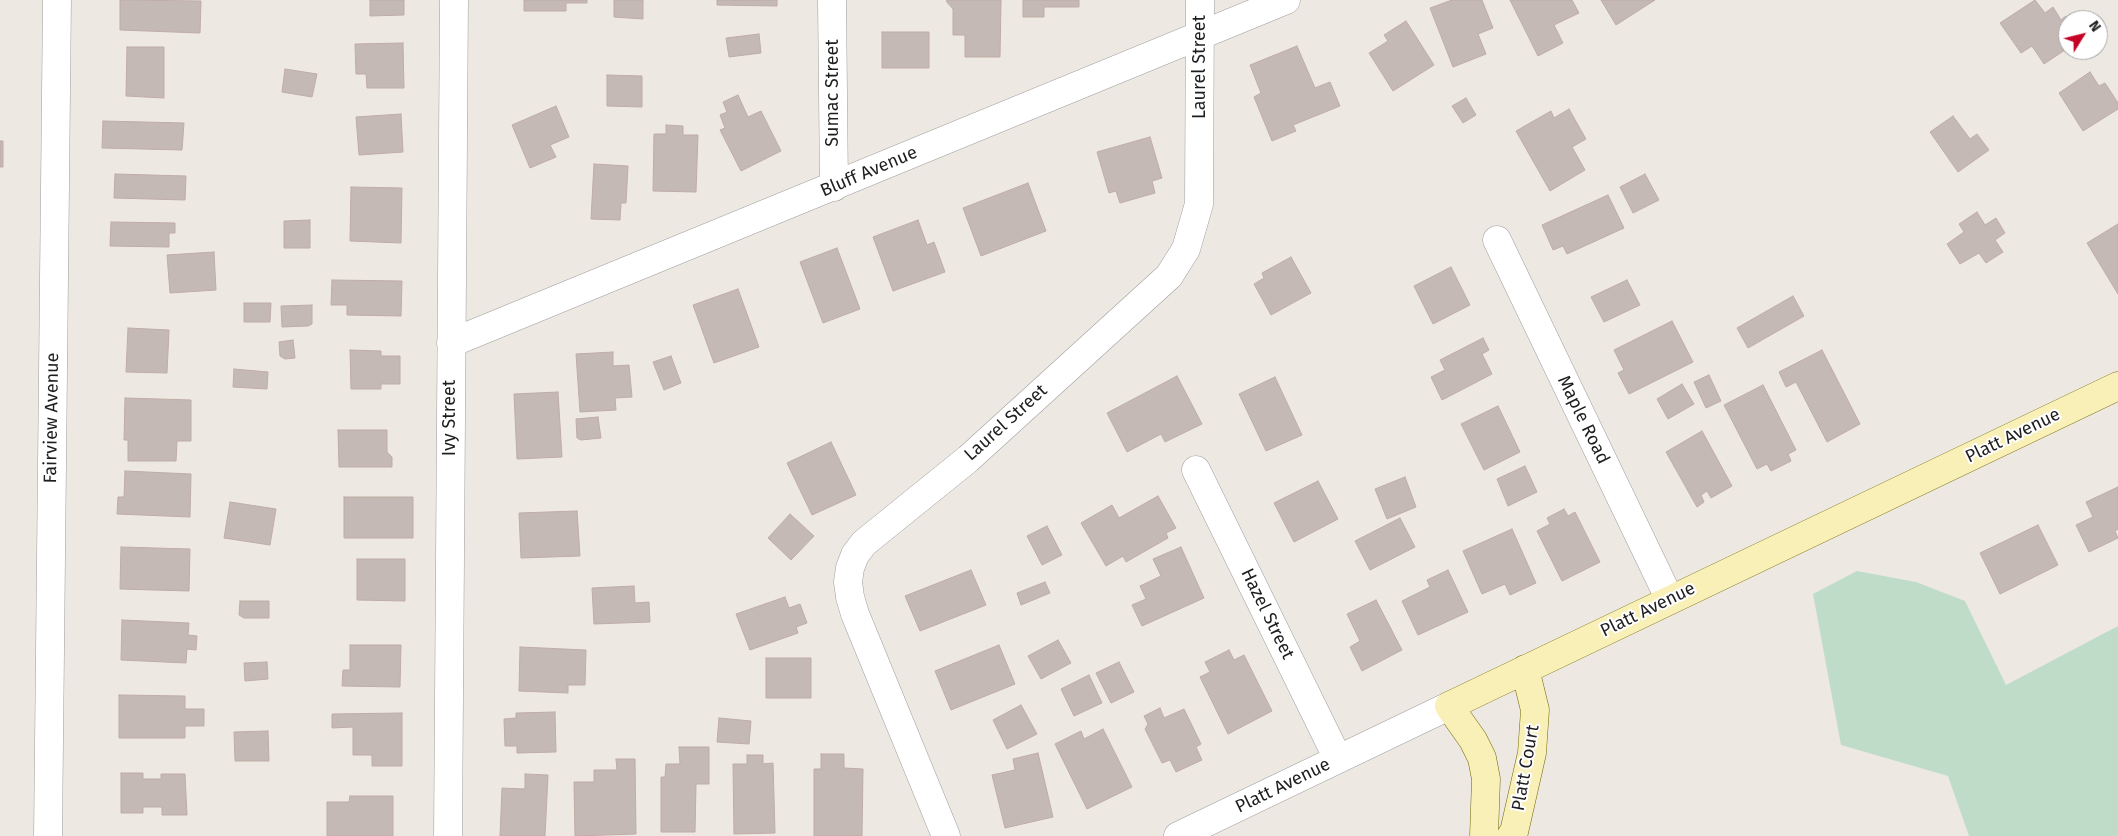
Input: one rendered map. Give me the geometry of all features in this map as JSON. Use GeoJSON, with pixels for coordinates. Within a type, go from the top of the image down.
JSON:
{"type":"FeatureCollection","features":[{"type":"Feature","properties":{"kind":"main road","name":"Platt Avenue"},"geometry":{"type":"LineString","coordinates":[[1450,706],[2118,386]]}},
{"type":"Feature","properties":{"kind":"main road","name":"Platt Court"},"geometry":{"type":"LineString","coordinates":[[1511,836],[1514,832],[1532,744],[1535,710],[1525,669]]}},
{"type":"Feature","properties":{"kind":"main road","name":"Platt Court"},"geometry":{"type":"LineString","coordinates":[[1450,706],[1473,740],[1482,758],[1486,779],[1484,836]]}},
{"type":"Feature","properties":{"kind":"street","name":"Fairview Avenue"},"geometry":{"type":"LineString","coordinates":[[48,836],[57,0]]}},
{"type":"Feature","properties":{"kind":"street","name":"Ivy Street"},"geometry":{"type":"LineString","coordinates":[[448,836],[454,0]]}},
{"type":"Feature","properties":{"kind":"street","name":"Sumac Street"},"geometry":{"type":"LineString","coordinates":[[832,0],[834,187]]}},
{"type":"Feature","properties":{"kind":"street","name":"Laurel Street"},"geometry":{"type":"LineString","coordinates":[[946,836],[855,614],[848,582],[850,568],[855,555],[876,532],[968,459],[1169,276],[1186,248],[1200,204],[1200,0]]}},
{"type":"Feature","properties":{"kind":"street","name":"Bluff Avenue"},"geometry":{"type":"LineString","coordinates":[[451,343],[1286,0]]}},
{"type":"Feature","properties":{"kind":"street","name":"Maple Road"},"geometry":{"type":"LineString","coordinates":[[1497,240],[1670,600]]}},
{"type":"Feature","properties":{"kind":"street","name":"Hazel Street"},"geometry":{"type":"LineString","coordinates":[[1196,470],[1338,759]]}},
{"type":"Feature","properties":{"kind":"street","name":"Platt Avenue"},"geometry":{"type":"LineString","coordinates":[[1178,836],[1450,706]]}},
{"type":"Feature","properties":{"kind":"green space"},"geometry":{"type":"Polygon","coordinates":[[[1857,571],[1916,582],[1965,601],[2006,685],[2118,626],[2118,836],[1969,836],[1948,776],[1841,745],[1813,594],[1857,571]]]}},
{"type":"Feature","properties":{"kind":"building"},"geometry":{"type":"Polygon","coordinates":[[[120,0],[201,1],[200,33],[120,30],[120,0]]]}},
{"type":"Feature","properties":{"kind":"building"},"geometry":{"type":"Polygon","coordinates":[[[370,0],[404,0],[404,15],[370,16],[370,0]]]}},
{"type":"Feature","properties":{"kind":"building"},"geometry":{"type":"Polygon","coordinates":[[[524,0],[587,0],[587,3],[566,3],[566,11],[524,11],[524,0]]]}},
{"type":"Feature","properties":{"kind":"building"},"geometry":{"type":"Polygon","coordinates":[[[614,0],[643,0],[643,19],[614,17],[614,0]]]}},
{"type":"Feature","properties":{"kind":"building"},"geometry":{"type":"Polygon","coordinates":[[[717,0],[777,0],[777,6],[717,5],[717,0]]]}},
{"type":"Feature","properties":{"kind":"building"},"geometry":{"type":"Polygon","coordinates":[[[1001,0],[1000,57],[965,57],[965,35],[953,35],[953,9],[946,1],[1001,0]]]}},
{"type":"Feature","properties":{"kind":"building"},"geometry":{"type":"Polygon","coordinates":[[[1023,0],[1079,0],[1079,7],[1044,7],[1044,17],[1023,17],[1023,0]]]}},
{"type":"Feature","properties":{"kind":"building"},"geometry":{"type":"Polygon","coordinates":[[[1452,0],[1482,0],[1493,28],[1478,34],[1486,54],[1453,67],[1430,8],[1452,0]]]}},
{"type":"Feature","properties":{"kind":"building"},"geometry":{"type":"Polygon","coordinates":[[[1510,0],[1572,0],[1579,13],[1554,25],[1563,43],[1538,56],[1510,0]]]}},
{"type":"Feature","properties":{"kind":"building"},"geometry":{"type":"Polygon","coordinates":[[[1601,0],[1655,0],[1616,25],[1601,0]]]}},
{"type":"Feature","properties":{"kind":"building"},"geometry":{"type":"Polygon","coordinates":[[[2035,0],[2045,13],[2053,7],[2058,15],[2058,55],[2044,64],[2032,46],[2021,53],[2000,23],[2035,0]]]}},
{"type":"Feature","properties":{"kind":"building"},"geometry":{"type":"Polygon","coordinates":[[[1406,21],[1434,65],[1393,91],[1369,53],[1388,41],[1384,35],[1406,21]]]}},
{"type":"Feature","properties":{"kind":"building"},"geometry":{"type":"Polygon","coordinates":[[[882,32],[929,32],[929,68],[882,68],[882,32]]]}},
{"type":"Feature","properties":{"kind":"building"},"geometry":{"type":"Polygon","coordinates":[[[759,34],[761,53],[729,57],[726,38],[759,34]]]}},
{"type":"Feature","properties":{"kind":"building"},"geometry":{"type":"Polygon","coordinates":[[[403,43],[404,88],[367,88],[366,74],[356,74],[355,44],[403,43]]]}},
{"type":"Feature","properties":{"kind":"building"},"geometry":{"type":"Polygon","coordinates":[[[1297,46],[1315,88],[1330,82],[1340,106],[1293,125],[1296,131],[1272,141],[1254,97],[1261,93],[1250,65],[1297,46]]]}},
{"type":"Feature","properties":{"kind":"building"},"geometry":{"type":"Polygon","coordinates":[[[127,47],[164,47],[164,98],[126,96],[127,47]]]}},
{"type":"Feature","properties":{"kind":"building"},"geometry":{"type":"Polygon","coordinates":[[[285,69],[317,74],[312,97],[282,92],[285,69]]]}},
{"type":"Feature","properties":{"kind":"building"},"geometry":{"type":"Polygon","coordinates":[[[2090,72],[2099,86],[2105,83],[2118,103],[2118,109],[2083,131],[2059,93],[2090,72]]]}},
{"type":"Feature","properties":{"kind":"building"},"geometry":{"type":"Polygon","coordinates":[[[607,75],[642,76],[642,107],[607,106],[607,75]]]}},
{"type":"Feature","properties":{"kind":"building"},"geometry":{"type":"Polygon","coordinates":[[[738,95],[748,117],[761,111],[781,151],[741,171],[720,130],[725,128],[720,115],[727,112],[723,102],[738,95]]]}},
{"type":"Feature","properties":{"kind":"building"},"geometry":{"type":"Polygon","coordinates":[[[1466,98],[1476,115],[1463,123],[1452,106],[1466,98]]]}},
{"type":"Feature","properties":{"kind":"building"},"geometry":{"type":"Polygon","coordinates":[[[556,106],[569,137],[550,145],[556,157],[530,168],[512,125],[556,106]]]}},
{"type":"Feature","properties":{"kind":"building"},"geometry":{"type":"Polygon","coordinates":[[[1569,109],[1586,139],[1572,147],[1585,170],[1550,191],[1516,131],[1551,111],[1554,118],[1569,109]]]}},
{"type":"Feature","properties":{"kind":"building"},"geometry":{"type":"Polygon","coordinates":[[[401,114],[403,152],[359,155],[356,117],[401,114]]]}},
{"type":"Feature","properties":{"kind":"building"},"geometry":{"type":"Polygon","coordinates":[[[1953,116],[1970,139],[1977,134],[1989,150],[1958,172],[1930,132],[1953,116]]]}},
{"type":"Feature","properties":{"kind":"building"},"geometry":{"type":"Polygon","coordinates":[[[103,121],[184,123],[182,150],[102,148],[103,121]]]}},
{"type":"Feature","properties":{"kind":"building"},"geometry":{"type":"Polygon","coordinates":[[[666,125],[683,126],[683,135],[698,135],[696,192],[653,191],[654,134],[666,134],[666,125]]]}},
{"type":"Feature","properties":{"kind":"building"},"geometry":{"type":"Polygon","coordinates":[[[1150,137],[1162,178],[1152,181],[1155,193],[1120,203],[1116,191],[1109,193],[1097,152],[1150,137]]]}},
{"type":"Feature","properties":{"kind":"building"},"geometry":{"type":"Polygon","coordinates":[[[0,141],[3,141],[3,167],[0,167],[0,141]]]}},
{"type":"Feature","properties":{"kind":"building"},"geometry":{"type":"Polygon","coordinates":[[[594,164],[628,166],[626,203],[621,203],[620,220],[591,219],[594,164]]]}},
{"type":"Feature","properties":{"kind":"building"},"geometry":{"type":"Polygon","coordinates":[[[115,174],[186,176],[185,200],[114,198],[115,174]]]}},
{"type":"Feature","properties":{"kind":"building"},"geometry":{"type":"Polygon","coordinates":[[[1645,174],[1659,200],[1633,213],[1620,187],[1645,174]]]}},
{"type":"Feature","properties":{"kind":"building"},"geometry":{"type":"Polygon","coordinates":[[[1028,183],[1046,231],[981,256],[963,208],[1028,183]]]}},
{"type":"Feature","properties":{"kind":"building"},"geometry":{"type":"Polygon","coordinates":[[[351,187],[402,188],[401,243],[350,241],[351,187]]]}},
{"type":"Feature","properties":{"kind":"building"},"geometry":{"type":"Polygon","coordinates":[[[1608,195],[1624,228],[1567,254],[1563,246],[1553,250],[1542,225],[1608,195]]]}},
{"type":"Feature","properties":{"kind":"building"},"geometry":{"type":"Polygon","coordinates":[[[1977,212],[1985,225],[1996,218],[2005,233],[1995,240],[2003,252],[1986,263],[1979,253],[1960,264],[1947,244],[1964,232],[1959,224],[1977,212]]]}},
{"type":"Feature","properties":{"kind":"building"},"geometry":{"type":"Polygon","coordinates":[[[310,220],[310,248],[284,248],[284,221],[310,220]]]}},
{"type":"Feature","properties":{"kind":"building"},"geometry":{"type":"Polygon","coordinates":[[[918,220],[927,245],[934,242],[945,272],[893,291],[873,237],[918,220]]]}},
{"type":"Feature","properties":{"kind":"building"},"geometry":{"type":"Polygon","coordinates":[[[111,222],[175,223],[175,233],[169,233],[169,247],[110,246],[111,222]]]}},
{"type":"Feature","properties":{"kind":"building"},"geometry":{"type":"Polygon","coordinates":[[[2118,224],[2118,294],[2087,243],[2118,224]]]}},
{"type":"Feature","properties":{"kind":"building"},"geometry":{"type":"Polygon","coordinates":[[[837,248],[860,309],[823,323],[800,262],[837,248]]]}},
{"type":"Feature","properties":{"kind":"building"},"geometry":{"type":"Polygon","coordinates":[[[214,252],[216,290],[170,293],[167,255],[214,252]]]}},
{"type":"Feature","properties":{"kind":"building"},"geometry":{"type":"Polygon","coordinates":[[[1291,257],[1311,293],[1271,315],[1254,284],[1264,278],[1262,273],[1291,257]]]}},
{"type":"Feature","properties":{"kind":"building"},"geometry":{"type":"Polygon","coordinates":[[[1451,267],[1470,305],[1433,324],[1414,286],[1451,267]]]}},
{"type":"Feature","properties":{"kind":"building"},"geometry":{"type":"Polygon","coordinates":[[[332,280],[402,281],[401,316],[347,315],[347,305],[331,305],[332,280]]]}},
{"type":"Feature","properties":{"kind":"building"},"geometry":{"type":"Polygon","coordinates":[[[1627,280],[1640,305],[1604,322],[1591,297],[1627,280]]]}},
{"type":"Feature","properties":{"kind":"building"},"geometry":{"type":"Polygon","coordinates":[[[738,289],[759,347],[714,363],[693,305],[738,289]]]}},
{"type":"Feature","properties":{"kind":"building"},"geometry":{"type":"Polygon","coordinates":[[[1793,296],[1804,316],[1748,348],[1737,328],[1793,296]]]}},
{"type":"Feature","properties":{"kind":"building"},"geometry":{"type":"Polygon","coordinates":[[[244,303],[271,303],[270,322],[244,322],[244,303]]]}},
{"type":"Feature","properties":{"kind":"building"},"geometry":{"type":"Polygon","coordinates":[[[312,305],[312,324],[308,326],[282,327],[281,306],[312,305]]]}},
{"type":"Feature","properties":{"kind":"building"},"geometry":{"type":"Polygon","coordinates":[[[1672,321],[1693,362],[1629,394],[1618,373],[1624,370],[1614,350],[1672,321]]]}},
{"type":"Feature","properties":{"kind":"building"},"geometry":{"type":"Polygon","coordinates":[[[128,328],[169,330],[167,373],[126,372],[128,328]]]}},
{"type":"Feature","properties":{"kind":"building"},"geometry":{"type":"Polygon","coordinates":[[[1483,338],[1489,350],[1482,354],[1492,374],[1442,400],[1431,377],[1445,370],[1440,360],[1483,338]]]}},
{"type":"Feature","properties":{"kind":"building"},"geometry":{"type":"Polygon","coordinates":[[[293,340],[295,358],[285,359],[280,356],[279,342],[293,340]]]}},
{"type":"Feature","properties":{"kind":"building"},"geometry":{"type":"Polygon","coordinates":[[[350,350],[381,351],[381,356],[400,356],[400,384],[381,384],[381,389],[351,389],[350,350]]]}},
{"type":"Feature","properties":{"kind":"building"},"geometry":{"type":"Polygon","coordinates":[[[1822,350],[1860,424],[1827,442],[1796,382],[1786,387],[1779,372],[1822,350]]]}},
{"type":"Feature","properties":{"kind":"building"},"geometry":{"type":"Polygon","coordinates":[[[613,352],[613,366],[629,365],[632,397],[615,398],[616,410],[580,412],[576,354],[613,352]]]}},
{"type":"Feature","properties":{"kind":"building"},"geometry":{"type":"Polygon","coordinates":[[[671,356],[681,383],[664,390],[653,362],[671,356]]]}},
{"type":"Feature","properties":{"kind":"building"},"geometry":{"type":"Polygon","coordinates":[[[234,369],[268,372],[267,389],[233,387],[234,369]]]}},
{"type":"Feature","properties":{"kind":"building"},"geometry":{"type":"Polygon","coordinates":[[[1709,375],[1721,401],[1706,408],[1694,382],[1709,375]]]}},
{"type":"Feature","properties":{"kind":"building"},"geometry":{"type":"Polygon","coordinates":[[[1177,376],[1202,424],[1165,442],[1161,434],[1127,452],[1107,413],[1177,376]]]}},
{"type":"Feature","properties":{"kind":"building"},"geometry":{"type":"Polygon","coordinates":[[[1275,377],[1302,435],[1266,451],[1239,394],[1275,377]]]}},
{"type":"Feature","properties":{"kind":"building"},"geometry":{"type":"Polygon","coordinates":[[[1682,384],[1694,404],[1668,419],[1657,399],[1682,384]]]}},
{"type":"Feature","properties":{"kind":"building"},"geometry":{"type":"Polygon","coordinates":[[[1763,385],[1796,450],[1788,454],[1791,461],[1771,471],[1767,464],[1757,469],[1724,405],[1763,385]]]}},
{"type":"Feature","properties":{"kind":"building"},"geometry":{"type":"Polygon","coordinates":[[[558,392],[562,457],[517,459],[514,394],[558,392]]]}},
{"type":"Feature","properties":{"kind":"building"},"geometry":{"type":"Polygon","coordinates":[[[125,398],[191,400],[191,441],[177,441],[176,461],[128,461],[128,440],[124,440],[125,398]]]}},
{"type":"Feature","properties":{"kind":"building"},"geometry":{"type":"Polygon","coordinates":[[[1498,406],[1520,452],[1484,470],[1461,424],[1498,406]]]}},
{"type":"Feature","properties":{"kind":"building"},"geometry":{"type":"Polygon","coordinates":[[[598,417],[601,438],[581,440],[577,438],[576,419],[598,417]]]}},
{"type":"Feature","properties":{"kind":"building"},"geometry":{"type":"Polygon","coordinates":[[[338,430],[387,430],[387,452],[392,457],[392,467],[339,467],[338,430]]]}},
{"type":"Feature","properties":{"kind":"building"},"geometry":{"type":"Polygon","coordinates":[[[1702,431],[1732,486],[1711,498],[1707,491],[1701,495],[1704,502],[1697,507],[1666,452],[1702,431]]]}},
{"type":"Feature","properties":{"kind":"building"},"geometry":{"type":"Polygon","coordinates":[[[831,442],[856,495],[812,515],[787,463],[831,442]]]}},
{"type":"Feature","properties":{"kind":"building"},"geometry":{"type":"Polygon","coordinates":[[[1525,466],[1537,492],[1508,506],[1497,479],[1525,466]]]}},
{"type":"Feature","properties":{"kind":"building"},"geometry":{"type":"Polygon","coordinates":[[[125,471],[191,474],[190,517],[117,514],[118,497],[124,497],[125,471]]]}},
{"type":"Feature","properties":{"kind":"building"},"geometry":{"type":"Polygon","coordinates":[[[1405,477],[1416,507],[1387,519],[1375,489],[1405,477]]]}},
{"type":"Feature","properties":{"kind":"building"},"geometry":{"type":"Polygon","coordinates":[[[1318,481],[1338,519],[1294,542],[1274,503],[1318,481]]]}},
{"type":"Feature","properties":{"kind":"building"},"geometry":{"type":"Polygon","coordinates":[[[2118,487],[2118,529],[2115,531],[2118,538],[2089,552],[2076,525],[2093,517],[2086,502],[2118,487]]]}},
{"type":"Feature","properties":{"kind":"building"},"geometry":{"type":"Polygon","coordinates":[[[1158,496],[1176,528],[1166,533],[1168,538],[1126,562],[1123,556],[1106,566],[1081,523],[1112,505],[1119,518],[1158,496]]]}},
{"type":"Feature","properties":{"kind":"building"},"geometry":{"type":"Polygon","coordinates":[[[344,497],[413,497],[413,538],[344,538],[344,497]]]}},
{"type":"Feature","properties":{"kind":"building"},"geometry":{"type":"Polygon","coordinates":[[[230,502],[276,509],[270,545],[224,538],[230,502]]]}},
{"type":"Feature","properties":{"kind":"building"},"geometry":{"type":"Polygon","coordinates":[[[1564,509],[1568,516],[1575,512],[1600,562],[1562,581],[1537,531],[1550,524],[1547,518],[1564,509]]]}},
{"type":"Feature","properties":{"kind":"building"},"geometry":{"type":"Polygon","coordinates":[[[577,511],[580,556],[521,558],[519,513],[577,511]]]}},
{"type":"Feature","properties":{"kind":"building"},"geometry":{"type":"Polygon","coordinates":[[[790,514],[814,536],[791,560],[768,538],[790,514]]]}},
{"type":"Feature","properties":{"kind":"building"},"geometry":{"type":"Polygon","coordinates":[[[1400,518],[1415,547],[1370,570],[1355,541],[1400,518]]]}},
{"type":"Feature","properties":{"kind":"building"},"geometry":{"type":"Polygon","coordinates":[[[2038,525],[2058,565],[2000,594],[1980,553],[2038,525]]]}},
{"type":"Feature","properties":{"kind":"building"},"geometry":{"type":"Polygon","coordinates":[[[1047,526],[1062,555],[1042,565],[1027,536],[1047,526]]]}},
{"type":"Feature","properties":{"kind":"building"},"geometry":{"type":"Polygon","coordinates":[[[1512,529],[1536,583],[1510,595],[1505,584],[1482,594],[1463,551],[1512,529]]]}},
{"type":"Feature","properties":{"kind":"building"},"geometry":{"type":"Polygon","coordinates":[[[121,547],[190,549],[189,591],[120,589],[121,547]]]}},
{"type":"Feature","properties":{"kind":"building"},"geometry":{"type":"Polygon","coordinates":[[[1181,547],[1204,598],[1142,626],[1132,605],[1146,599],[1140,586],[1161,576],[1153,559],[1181,547]]]}},
{"type":"Feature","properties":{"kind":"building"},"geometry":{"type":"Polygon","coordinates":[[[357,559],[405,559],[405,601],[357,600],[357,559]]]}},
{"type":"Feature","properties":{"kind":"building"},"geometry":{"type":"Polygon","coordinates":[[[971,570],[986,605],[920,631],[905,596],[971,570]]]}},
{"type":"Feature","properties":{"kind":"building"},"geometry":{"type":"Polygon","coordinates":[[[1448,570],[1468,612],[1418,635],[1402,601],[1430,587],[1427,580],[1448,570]]]}},
{"type":"Feature","properties":{"kind":"building"},"geometry":{"type":"Polygon","coordinates":[[[1045,582],[1050,593],[1021,605],[1017,593],[1045,582]]]}},
{"type":"Feature","properties":{"kind":"building"},"geometry":{"type":"Polygon","coordinates":[[[634,586],[635,603],[649,602],[650,622],[594,624],[592,588],[634,586]]]}},
{"type":"Feature","properties":{"kind":"building"},"geometry":{"type":"Polygon","coordinates":[[[785,597],[789,608],[800,604],[807,623],[796,627],[798,633],[750,650],[736,614],[785,597]]]}},
{"type":"Feature","properties":{"kind":"building"},"geometry":{"type":"Polygon","coordinates":[[[1376,600],[1402,650],[1362,671],[1350,647],[1360,641],[1347,614],[1376,600]]]}},
{"type":"Feature","properties":{"kind":"building"},"geometry":{"type":"Polygon","coordinates":[[[240,601],[269,601],[269,618],[244,618],[239,615],[240,601]]]}},
{"type":"Feature","properties":{"kind":"building"},"geometry":{"type":"Polygon","coordinates":[[[122,620],[189,623],[188,635],[197,636],[196,650],[187,649],[186,663],[121,660],[122,620]]]}},
{"type":"Feature","properties":{"kind":"building"},"geometry":{"type":"Polygon","coordinates":[[[1058,640],[1071,663],[1041,679],[1028,656],[1058,640]]]}},
{"type":"Feature","properties":{"kind":"building"},"geometry":{"type":"Polygon","coordinates":[[[350,645],[401,645],[400,687],[342,686],[343,670],[350,670],[350,645]]]}},
{"type":"Feature","properties":{"kind":"building"},"geometry":{"type":"Polygon","coordinates":[[[999,645],[1015,684],[951,710],[935,671],[999,645]]]}},
{"type":"Feature","properties":{"kind":"building"},"geometry":{"type":"Polygon","coordinates":[[[520,647],[586,650],[585,685],[568,685],[568,693],[519,691],[520,647]]]}},
{"type":"Feature","properties":{"kind":"building"},"geometry":{"type":"Polygon","coordinates":[[[1229,650],[1234,660],[1244,655],[1272,711],[1228,734],[1200,677],[1210,672],[1205,662],[1229,650]]]}},
{"type":"Feature","properties":{"kind":"building"},"geometry":{"type":"Polygon","coordinates":[[[766,658],[811,658],[811,698],[766,698],[766,658]]]}},
{"type":"Feature","properties":{"kind":"building"},"geometry":{"type":"Polygon","coordinates":[[[267,662],[268,679],[245,681],[244,663],[267,662]]]}},
{"type":"Feature","properties":{"kind":"building"},"geometry":{"type":"Polygon","coordinates":[[[1119,662],[1134,692],[1111,703],[1096,673],[1119,662]]]}},
{"type":"Feature","properties":{"kind":"building"},"geometry":{"type":"Polygon","coordinates":[[[1089,675],[1102,703],[1074,716],[1061,689],[1089,675]]]}},
{"type":"Feature","properties":{"kind":"building"},"geometry":{"type":"Polygon","coordinates":[[[119,695],[185,696],[185,709],[204,709],[204,726],[185,726],[185,738],[119,738],[119,695]]]}},
{"type":"Feature","properties":{"kind":"building"},"geometry":{"type":"Polygon","coordinates":[[[1021,705],[1037,734],[1007,749],[993,720],[1021,705]]]}},
{"type":"Feature","properties":{"kind":"building"},"geometry":{"type":"Polygon","coordinates":[[[1160,708],[1164,718],[1184,709],[1201,744],[1196,747],[1202,760],[1176,772],[1170,760],[1162,763],[1145,729],[1148,724],[1144,716],[1160,708]]]}},
{"type":"Feature","properties":{"kind":"building"},"geometry":{"type":"Polygon","coordinates":[[[555,712],[556,752],[517,753],[517,746],[505,746],[504,719],[516,718],[516,713],[555,712]]]}},
{"type":"Feature","properties":{"kind":"building"},"geometry":{"type":"Polygon","coordinates":[[[402,713],[402,766],[372,766],[372,755],[353,755],[353,727],[332,728],[332,714],[402,713]]]}},
{"type":"Feature","properties":{"kind":"building"},"geometry":{"type":"Polygon","coordinates":[[[719,718],[751,721],[749,744],[717,742],[719,718]]]}},
{"type":"Feature","properties":{"kind":"building"},"geometry":{"type":"Polygon","coordinates":[[[1103,729],[1132,787],[1087,809],[1055,744],[1081,731],[1084,739],[1103,729]]]}},
{"type":"Feature","properties":{"kind":"building"},"geometry":{"type":"Polygon","coordinates":[[[268,731],[269,761],[235,761],[234,732],[268,731]]]}},
{"type":"Feature","properties":{"kind":"building"},"geometry":{"type":"Polygon","coordinates":[[[679,747],[709,747],[709,784],[696,784],[695,832],[661,832],[661,777],[665,777],[666,764],[680,764],[679,747]]]}},
{"type":"Feature","properties":{"kind":"building"},"geometry":{"type":"Polygon","coordinates":[[[1038,753],[1053,817],[1005,828],[992,775],[1015,770],[1013,759],[1038,753]]]}},
{"type":"Feature","properties":{"kind":"building"},"geometry":{"type":"Polygon","coordinates":[[[821,754],[844,754],[844,768],[863,769],[862,836],[814,836],[814,769],[821,769],[821,754]]]}},
{"type":"Feature","properties":{"kind":"building"},"geometry":{"type":"Polygon","coordinates":[[[747,755],[763,755],[763,764],[773,763],[775,833],[734,834],[733,764],[747,764],[747,755]]]}},
{"type":"Feature","properties":{"kind":"building"},"geometry":{"type":"Polygon","coordinates":[[[616,759],[635,759],[636,834],[575,836],[574,782],[594,782],[594,770],[617,770],[616,759]]]}},
{"type":"Feature","properties":{"kind":"building"},"geometry":{"type":"Polygon","coordinates":[[[121,773],[143,773],[143,779],[161,779],[161,774],[185,774],[187,815],[162,815],[162,807],[143,807],[143,813],[121,813],[121,773]]]}},
{"type":"Feature","properties":{"kind":"building"},"geometry":{"type":"Polygon","coordinates":[[[525,774],[548,775],[545,836],[500,836],[502,788],[525,789],[525,774]]]}},
{"type":"Feature","properties":{"kind":"building"},"geometry":{"type":"Polygon","coordinates":[[[350,796],[393,796],[393,836],[327,836],[327,802],[349,802],[350,796]]]}}]}
